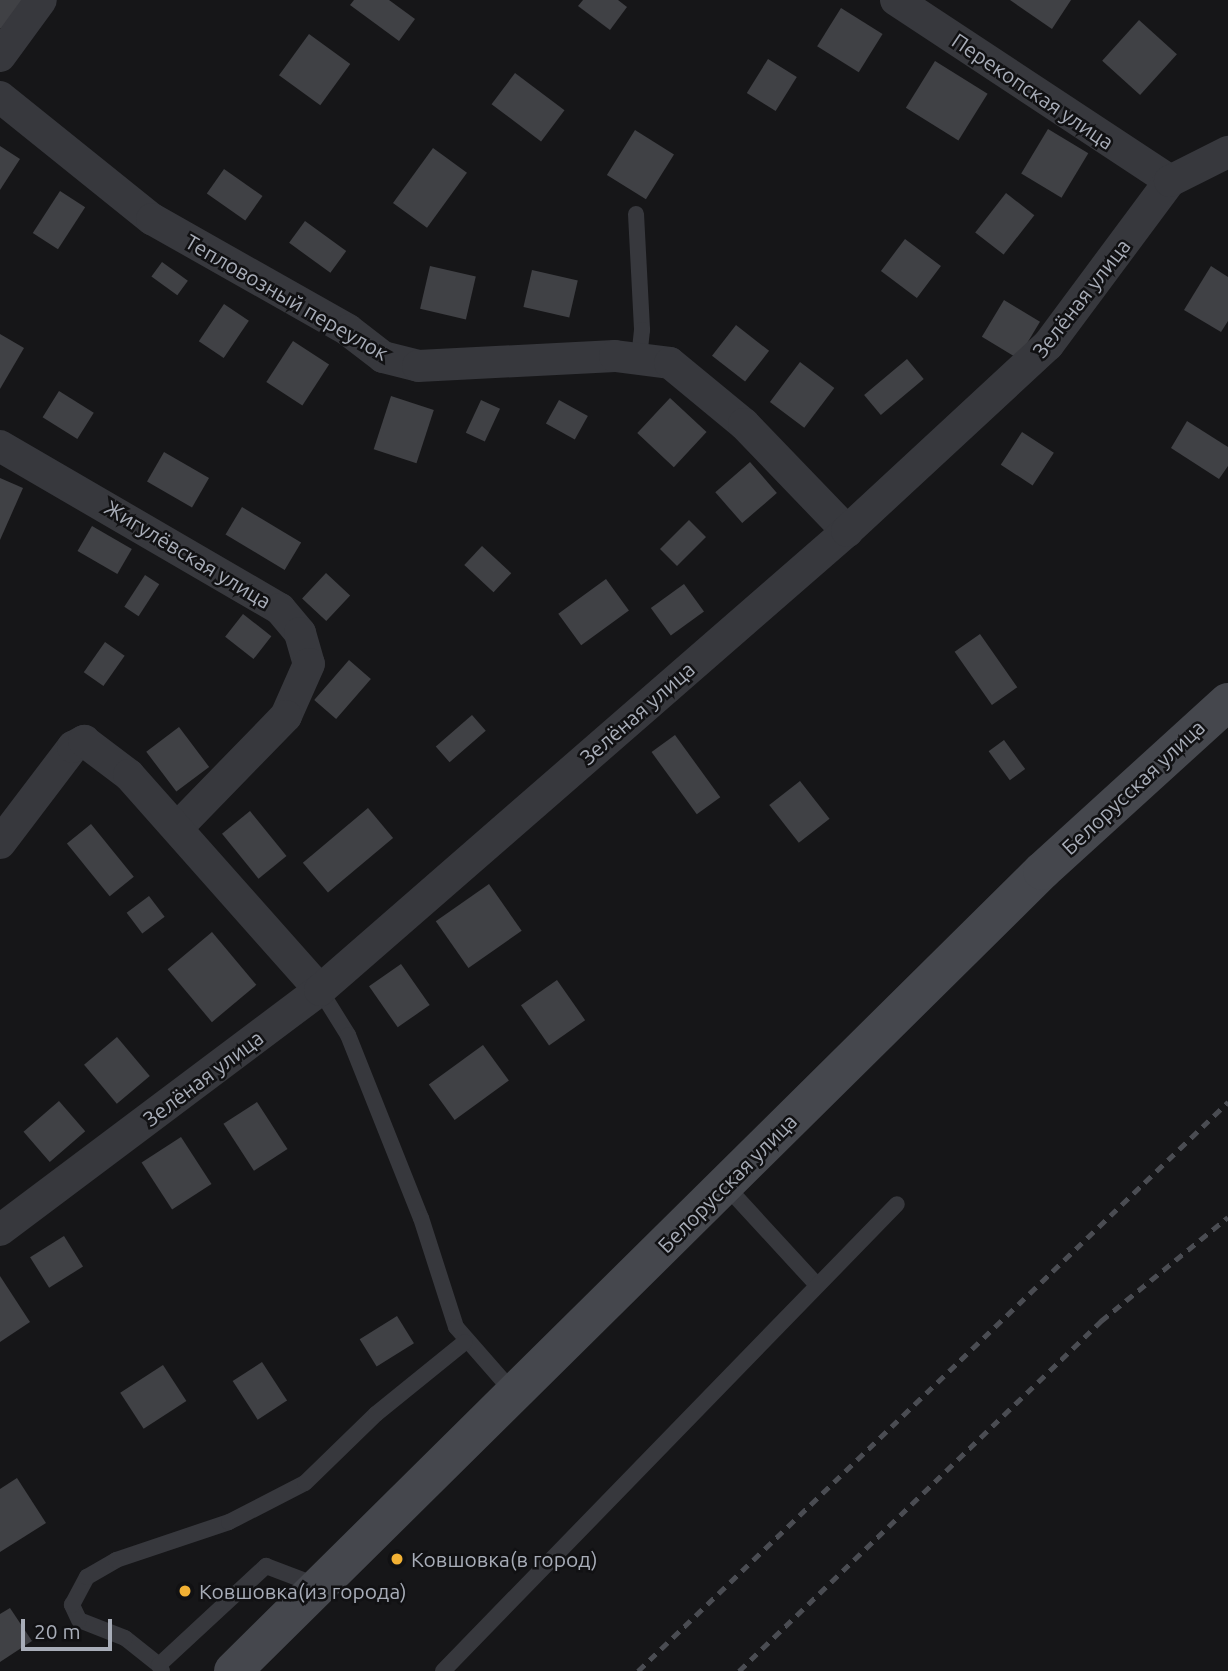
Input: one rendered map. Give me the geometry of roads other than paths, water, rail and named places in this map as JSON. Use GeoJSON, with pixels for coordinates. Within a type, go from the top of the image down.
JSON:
{"type":"FeatureCollection","features":[{"type":"Feature","properties":{"kind":"main road","name":"Белорусская улица"},"geometry":{"type":"LineString","coordinates":[[233,1671],[1042,871],[1228,702]]}},
{"type":"Feature","properties":{"kind":"street"},"geometry":{"type":"LineString","coordinates":[[0,56],[41,0]]}},
{"type":"Feature","properties":{"kind":"street","name":"Перекопская улица"},"geometry":{"type":"LineString","coordinates":[[897,0],[1170,181]]}},
{"type":"Feature","properties":{"kind":"street","name":"Тепловозный переулок"},"geometry":{"type":"LineString","coordinates":[[0,97],[152,219],[348,330],[383,358],[418,366],[639,358],[670,363],[744,424],[847,531]]}},
{"type":"Feature","properties":{"kind":"street","name":"Зелёная улица"},"geometry":{"type":"LineString","coordinates":[[0,1230],[320,990],[847,531],[1048,345],[1170,181],[1228,152]]}},
{"type":"Feature","properties":{"kind":"street","name":"Жигулёвская улица"},"geometry":{"type":"LineString","coordinates":[[0,446],[280,609],[300,633],[309,664],[286,716],[177,828]]}},
{"type":"Feature","properties":{"kind":"street"},"geometry":{"type":"LineString","coordinates":[[0,843],[73,747],[84,741],[129,775],[320,990]]}},
{"type":"Feature","properties":{"kind":"lane"},"geometry":{"type":"LineString","coordinates":[[636,215],[642,330],[639,358]]}},
{"type":"Feature","properties":{"kind":"lane"},"geometry":{"type":"LineString","coordinates":[[320,990],[348,1035],[421,1218],[456,1327],[465,1342],[513,1392]]}},
{"type":"Feature","properties":{"kind":"lane"},"geometry":{"type":"LineString","coordinates":[[724,1185],[816,1284]]}},
{"type":"Feature","properties":{"kind":"lane"},"geometry":{"type":"LineString","coordinates":[[443,1671],[816,1284],[897,1205]]}},
{"type":"Feature","properties":{"kind":"lane"},"geometry":{"type":"LineString","coordinates":[[319,1586],[266,1566],[160,1668],[125,1638],[79,1620],[72,1605],[87,1577],[116,1560],[229,1522],[305,1483],[376,1414],[465,1342]]}},
{"type":"Feature","properties":{"kind":"railway"},"geometry":{"type":"LineString","coordinates":[[638,1671],[1228,1102]]}},
{"type":"Feature","properties":{"kind":"railway"},"geometry":{"type":"LineString","coordinates":[[739,1671],[1101,1321],[1228,1217]]}},
{"type":"Feature","properties":{"kind":"place","name":"Ковшовка(в город)"},"geometry":{"type":"Point","coordinates":[397,1559]}},
{"type":"Feature","properties":{"kind":"place","name":"Ковшовка(из города)"},"geometry":{"type":"Point","coordinates":[185,1591]}}]}
